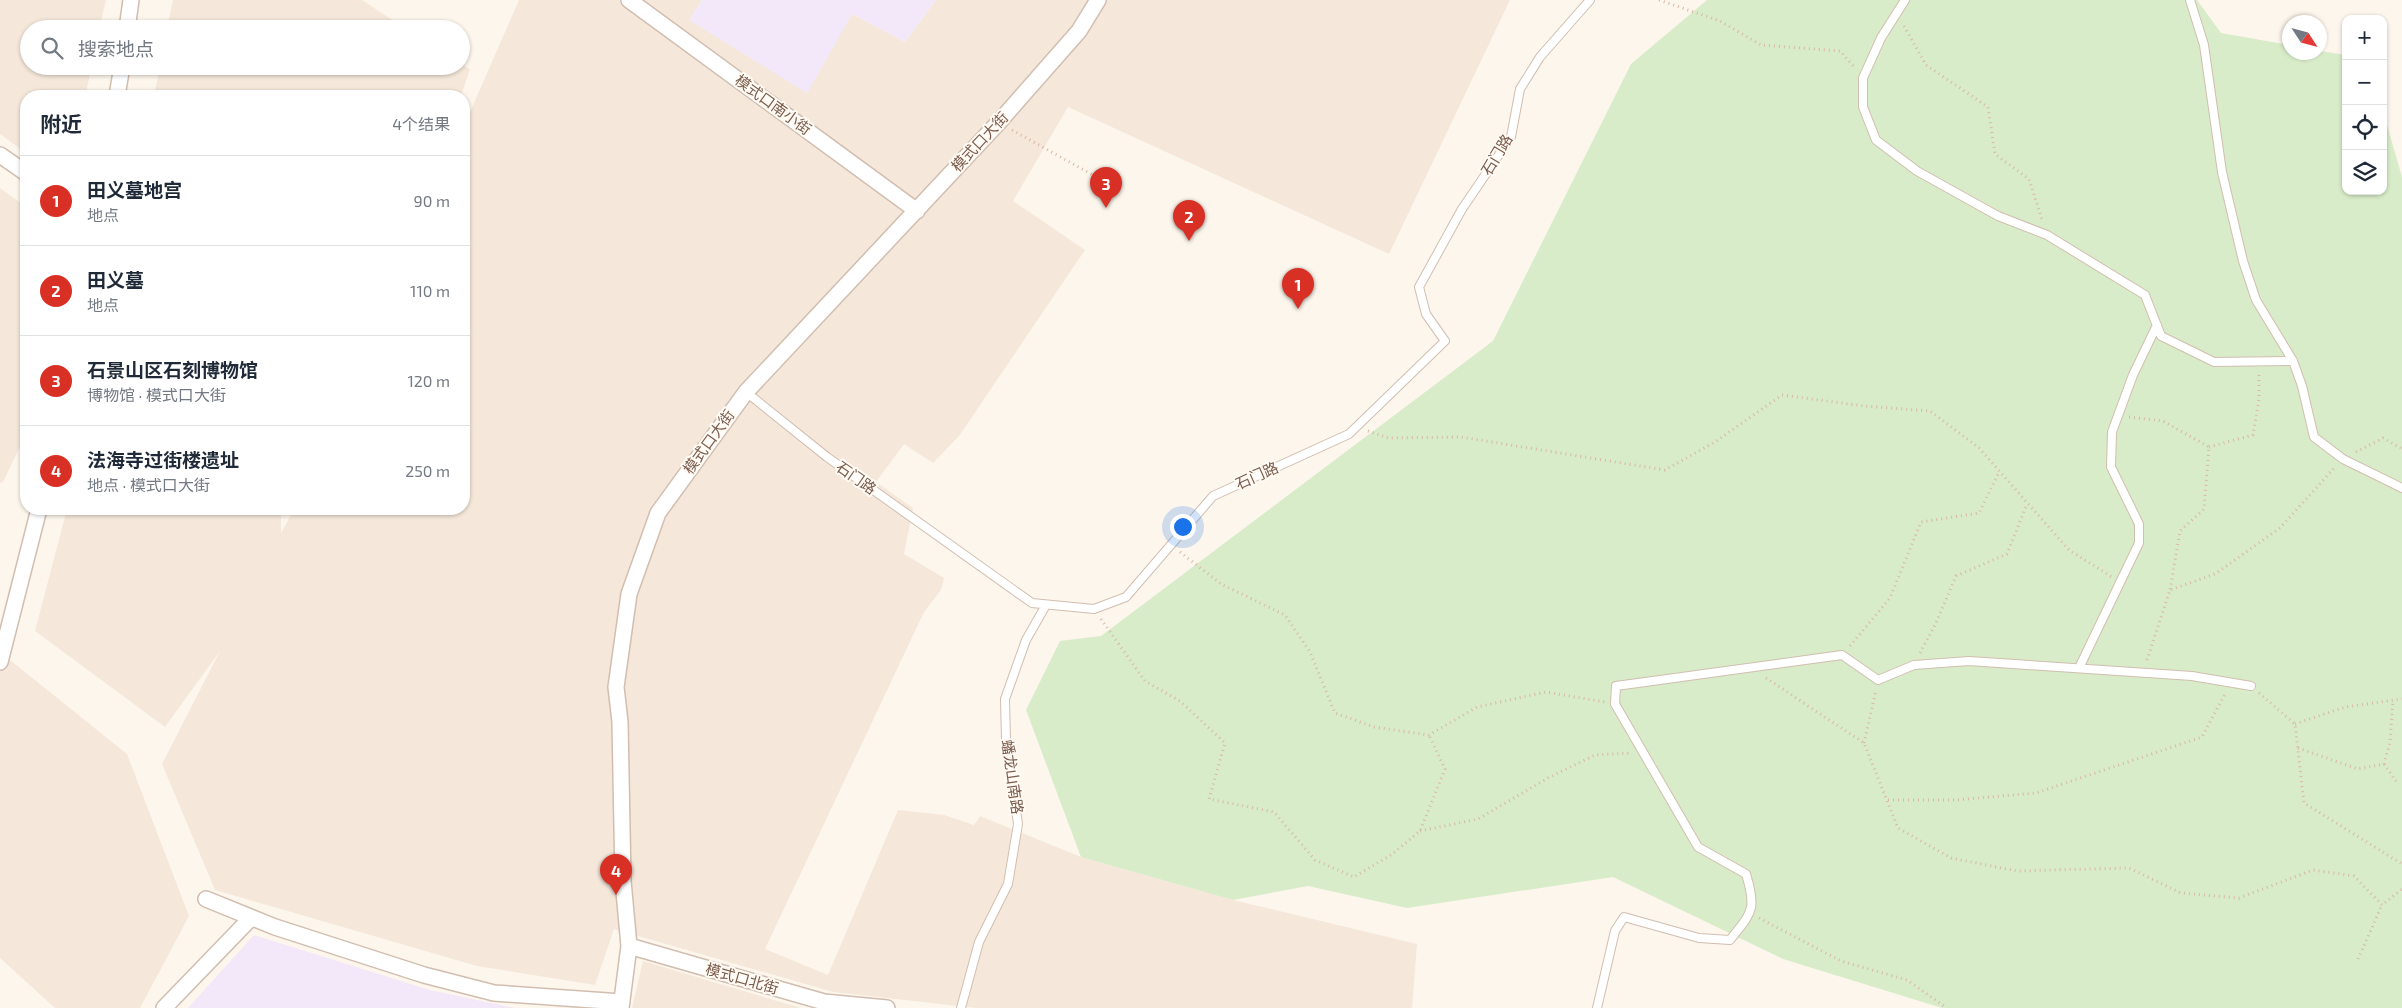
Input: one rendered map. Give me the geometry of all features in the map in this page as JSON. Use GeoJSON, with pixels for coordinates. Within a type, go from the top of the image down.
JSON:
{"type":"FeatureCollection","features":[{"type":"Feature","properties":{"kind":"street"},"geometry":{"type":"LineString","coordinates":[[129,20],[132,0]]}},
{"type":"Feature","properties":{"kind":"street","name":"模式口南小街"},"geometry":{"type":"LineString","coordinates":[[630,0],[917,211]]}},
{"type":"Feature","properties":{"kind":"street","name":"模式口大街"},"geometry":{"type":"LineString","coordinates":[[621,1005],[629,946],[624,880],[620,722],[616,687],[628,594],[658,513],[746,392],[999,122],[1079,31],[1098,0]]}},
{"type":"Feature","properties":{"kind":"street"},"geometry":{"type":"LineString","coordinates":[[118,90],[120,75]]}},
{"type":"Feature","properties":{"kind":"street"},"geometry":{"type":"LineString","coordinates":[[0,154],[20,169]]}},
{"type":"Feature","properties":{"kind":"street"},"geometry":{"type":"LineString","coordinates":[[0,662],[37,515]]}},
{"type":"Feature","properties":{"kind":"street"},"geometry":{"type":"LineString","coordinates":[[206,900],[251,918],[424,975],[494,992],[621,1005]]}},
{"type":"Feature","properties":{"kind":"street"},"geometry":{"type":"LineString","coordinates":[[164,1008],[251,918]]}},
{"type":"Feature","properties":{"kind":"street","name":"模式口北街"},"geometry":{"type":"LineString","coordinates":[[629,946],[824,1002],[887,1008]]}},
{"type":"Feature","properties":{"kind":"lane","name":"石门路"},"geometry":{"type":"LineString","coordinates":[[746,392],[827,457],[1032,603],[1094,609],[1126,598],[1213,496],[1349,434],[1446,341],[1426,314],[1419,287],[1462,209],[1511,137],[1520,90],[1540,57],[1590,0]]}},
{"type":"Feature","properties":{"kind":"lane"},"geometry":{"type":"LineString","coordinates":[[1905,0],[1881,38],[1863,78],[1863,107],[1876,140],[1917,171],[1998,216],[2047,235],[2145,295],[2161,336],[2214,362],[2293,360]]}},
{"type":"Feature","properties":{"kind":"lane"},"geometry":{"type":"LineString","coordinates":[[2190,0],[2204,44],[2222,172],[2243,261],[2256,300],[2293,360],[2302,386],[2314,437],[2343,459],[2402,488]]}},
{"type":"Feature","properties":{"kind":"lane"},"geometry":{"type":"LineString","coordinates":[[2079,668],[2140,543],[2139,524],[2112,467],[2112,432],[2133,375],[2157,325]]}},
{"type":"Feature","properties":{"kind":"lane","name":"蟠龙山南路"},"geometry":{"type":"LineString","coordinates":[[961,1008],[979,942],[1008,884],[1018,824],[1006,740],[1005,699],[1026,640],[1046,605]]}},
{"type":"Feature","properties":{"kind":"lane"},"geometry":{"type":"LineString","coordinates":[[1597,1008],[1615,931],[1624,917],[1699,938],[1730,940],[1751,914],[1753,896],[1746,874],[1698,848],[1615,704],[1616,686],[1842,655],[1878,680],[1914,666],[1969,661],[2192,676],[2251,686]]}},
{"type":"Feature","properties":{"kind":"path"},"geometry":{"type":"LineString","coordinates":[[1659,0],[1720,21],[1761,45],[1840,51],[1863,78]]}},
{"type":"Feature","properties":{"kind":"path"},"geometry":{"type":"LineString","coordinates":[[1897,14],[1926,65],[1988,107],[1994,154],[2029,179],[2047,235]]}},
{"type":"Feature","properties":{"kind":"path"},"geometry":{"type":"LineString","coordinates":[[999,122],[1100,179]]}},
{"type":"Feature","properties":{"kind":"path"},"geometry":{"type":"LineString","coordinates":[[2118,415],[2163,421],[2209,447],[2254,434],[2259,399],[2258,361]]}},
{"type":"Feature","properties":{"kind":"path"},"geometry":{"type":"LineString","coordinates":[[1357,426],[1388,438],[1461,437],[1666,470],[1715,442],[1782,395],[1930,411],[1979,448],[2069,550],[2120,582]]}},
{"type":"Feature","properties":{"kind":"path"},"geometry":{"type":"LineString","coordinates":[[2170,590],[2215,574],[2280,528],[2343,459],[2383,438],[2402,449]]}},
{"type":"Feature","properties":{"kind":"path"},"geometry":{"type":"LineString","coordinates":[[2143,672],[2170,590],[2180,531],[2204,509],[2209,447]]}},
{"type":"Feature","properties":{"kind":"path"},"geometry":{"type":"LineString","coordinates":[[1842,655],[1890,598],[1921,522],[1979,513],[1999,472]]}},
{"type":"Feature","properties":{"kind":"path"},"geometry":{"type":"LineString","coordinates":[[1914,666],[1936,623],[1956,576],[2007,554],[2027,504]]}},
{"type":"Feature","properties":{"kind":"path"},"geometry":{"type":"LineString","coordinates":[[1171,545],[1221,584],[1285,615],[1310,652],[1335,712],[1374,727],[1429,735],[1477,707],[1546,692],[1615,704]]}},
{"type":"Feature","properties":{"kind":"path"},"geometry":{"type":"LineString","coordinates":[[1094,609],[1145,681],[1180,701],[1225,743],[1209,798],[1274,812],[1314,860],[1354,877],[1391,855],[1420,831],[1478,819],[1548,778],[1595,755],[1643,752]]}},
{"type":"Feature","properties":{"kind":"path"},"geometry":{"type":"LineString","coordinates":[[1750,668],[1864,743],[1898,828],[1952,858],[2017,871],[2129,868],[2181,894],[2239,898],[2313,870],[2354,876],[2382,905]]}},
{"type":"Feature","properties":{"kind":"path"},"geometry":{"type":"LineString","coordinates":[[1864,743],[1878,680]]}},
{"type":"Feature","properties":{"kind":"path"},"geometry":{"type":"LineString","coordinates":[[1888,800],[1955,800],[2036,793],[2202,737],[2231,683]]}},
{"type":"Feature","properties":{"kind":"path"},"geometry":{"type":"LineString","coordinates":[[2251,686],[2295,724],[2304,802],[2402,864]]}},
{"type":"Feature","properties":{"kind":"path"},"geometry":{"type":"LineString","coordinates":[[2295,724],[2345,707],[2402,699]]}},
{"type":"Feature","properties":{"kind":"path"},"geometry":{"type":"LineString","coordinates":[[2384,764],[2390,742],[2393,700]]}},
{"type":"Feature","properties":{"kind":"path"},"geometry":{"type":"LineString","coordinates":[[1420,831],[1445,768],[1429,735]]}},
{"type":"Feature","properties":{"kind":"path"},"geometry":{"type":"LineString","coordinates":[[2298,748],[2358,769],[2384,764]]}},
{"type":"Feature","properties":{"kind":"path"},"geometry":{"type":"LineString","coordinates":[[2384,764],[2398,784]]}},
{"type":"Feature","properties":{"kind":"path"},"geometry":{"type":"LineString","coordinates":[[2358,959],[2382,905],[2402,889]]}},
{"type":"Feature","properties":{"kind":"path"},"geometry":{"type":"LineString","coordinates":[[1751,914],[1840,961],[1906,980],[1947,1008]]}},
{"type":"Feature","properties":{"kind":"shaded area"},"geometry":{"type":"Polygon","coordinates":[[[0,0],[106,0],[101,20],[20,20],[20,75],[90,75],[86,90],[20,90],[20,149],[0,134],[0,0]]]}},
{"type":"Feature","properties":{"kind":"shaded area"},"geometry":{"type":"Polygon","coordinates":[[[173,0],[362,0],[392,20],[169,20],[173,0]]]}},
{"type":"Feature","properties":{"kind":"shaded area"},"geometry":{"type":"Polygon","coordinates":[[[519,0],[702,0],[689,20],[852,14],[905,42],[936,0],[1510,0],[1389,254],[1068,107],[1013,201],[1085,250],[959,436],[933,463],[904,444],[876,482],[913,508],[904,554],[944,578],[941,590],[924,612],[765,949],[828,975],[898,810],[944,815],[974,825],[980,816],[1081,857],[1233,900],[1417,944],[1412,1008],[976,1008],[833,992],[614,929],[595,985],[477,966],[215,890],[162,764],[220,651],[165,727],[35,631],[65,515],[281,515],[281,533],[291,515],[470,515],[470,112],[519,0]]]}},
{"type":"Feature","properties":{"kind":"shaded area"},"geometry":{"type":"Polygon","coordinates":[[[702,0],[936,0],[905,42],[852,14],[807,93],[689,20],[702,0]]]}},
{"type":"Feature","properties":{"kind":"shaded area"},"geometry":{"type":"Polygon","coordinates":[[[158,75],[468,75],[463,90],[155,90],[158,75]]]}},
{"type":"Feature","properties":{"kind":"shaded area"},"geometry":{"type":"Polygon","coordinates":[[[0,188],[20,203],[20,447],[3,482],[0,483],[0,188]]]}},
{"type":"Feature","properties":{"kind":"shaded area"},"geometry":{"type":"Polygon","coordinates":[[[0,652],[127,754],[189,916],[140,1008],[55,1008],[0,958],[0,652]]]}},
{"type":"Feature","properties":{"kind":"shaded area"},"geometry":{"type":"Polygon","coordinates":[[[254,935],[430,990],[515,1008],[188,1008],[254,935]]]}},
{"type":"Feature","properties":{"kind":"shaded area"},"geometry":{"type":"Polygon","coordinates":[[[643,961],[801,1008],[632,1008],[643,961]]]}},
{"type":"Feature","properties":{"kind":"green space"},"geometry":{"type":"Polygon","coordinates":[[[1707,0],[2197,0],[2221,33],[2282,44],[2282,60],[2327,60],[2327,52],[2342,54],[2342,195],[2387,195],[2387,125],[2402,177],[2402,1008],[1942,1008],[1783,959],[1613,877],[1407,908],[1308,886],[1233,900],[1081,857],[1026,710],[1060,641],[1101,636],[1493,341],[1631,64],[1707,0]]]}},
{"type":"Feature","properties":{"kind":"place","name":"石景山区石刻博物馆"},"geometry":{"type":"Point","coordinates":[1106,208]}},
{"type":"Feature","properties":{"kind":"place","name":"田义墓"},"geometry":{"type":"Point","coordinates":[1189,241]}},
{"type":"Feature","properties":{"kind":"place","name":"田义墓地宫"},"geometry":{"type":"Point","coordinates":[1298,309]}},
{"type":"Feature","properties":{"kind":"place","name":"法海寺过街楼遗址"},"geometry":{"type":"Point","coordinates":[616,895]}}]}
